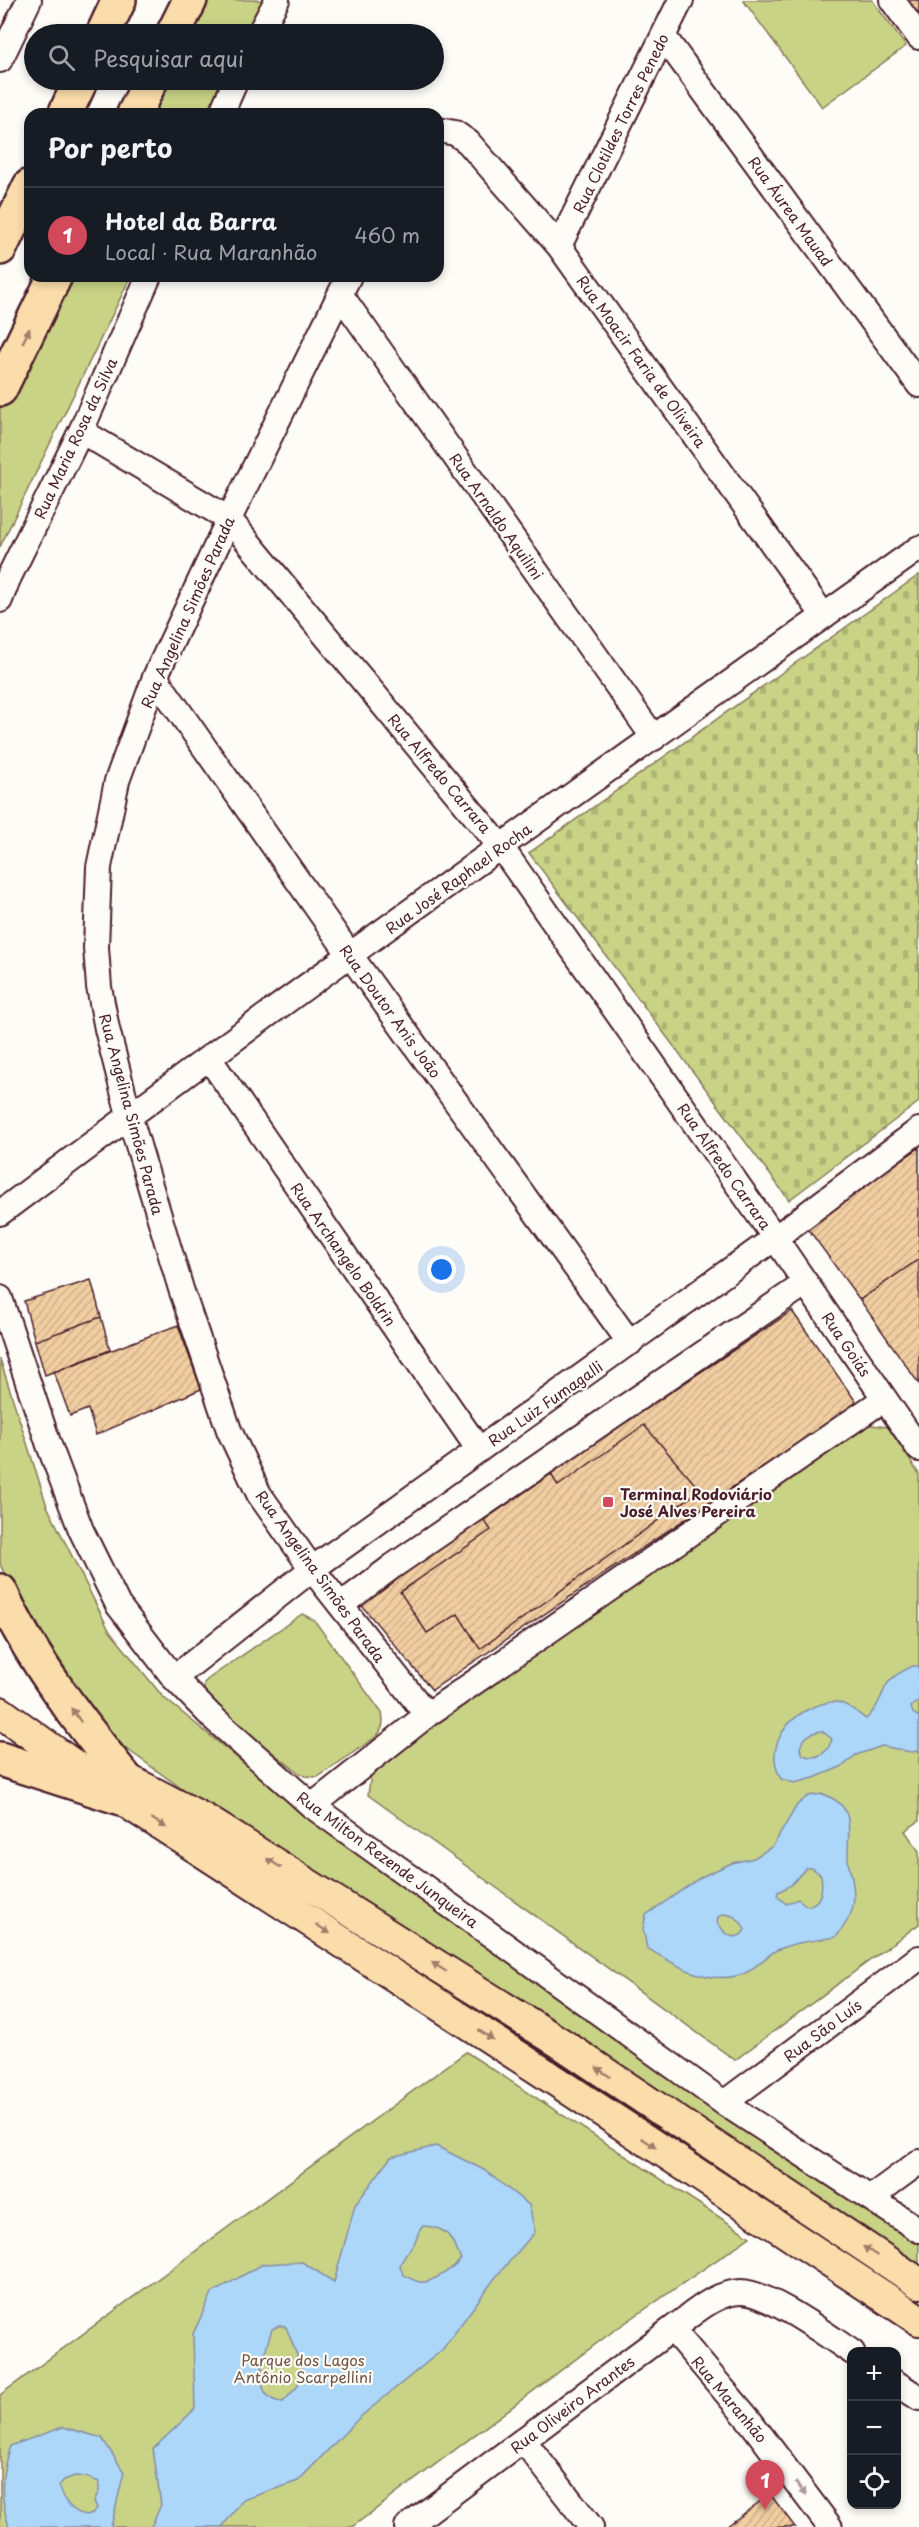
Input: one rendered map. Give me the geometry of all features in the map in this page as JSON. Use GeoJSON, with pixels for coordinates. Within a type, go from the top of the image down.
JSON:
{"type":"FeatureCollection","features":[{"type":"Feature","properties":{"kind":"highway"},"geometry":{"type":"LineString","coordinates":[[108,24],[119,0]]}},
{"type":"Feature","properties":{"kind":"highway"},"geometry":{"type":"LineString","coordinates":[[178,24],[190,0]]}},
{"type":"Feature","properties":{"kind":"highway"},"geometry":{"type":"LineString","coordinates":[[67,108],[76,90]]}},
{"type":"Feature","properties":{"kind":"highway"},"geometry":{"type":"LineString","coordinates":[[137,108],[146,90]]}},
{"type":"Feature","properties":{"kind":"highway"},"geometry":{"type":"LineString","coordinates":[[0,231],[24,194]]}},
{"type":"Feature","properties":{"kind":"highway"},"geometry":{"type":"LineString","coordinates":[[0,248],[24,198]]}},
{"type":"Feature","properties":{"kind":"highway"},"geometry":{"type":"LineString","coordinates":[[0,389],[52,282]]}},
{"type":"Feature","properties":{"kind":"highway"},"geometry":{"type":"LineString","coordinates":[[0,1592],[47,1675],[89,1734],[122,1787]]}},
{"type":"Feature","properties":{"kind":"highway"},"geometry":{"type":"LineString","coordinates":[[0,1759],[122,1787]]}},
{"type":"Feature","properties":{"kind":"main road"},"geometry":{"type":"LineString","coordinates":[[0,1712],[122,1787],[682,2166],[919,2320]]}},
{"type":"Feature","properties":{"kind":"main road"},"geometry":{"type":"LineString","coordinates":[[122,1787],[204,1819],[562,2044],[919,2283]]}},
{"type":"Feature","properties":{"kind":"street"},"geometry":{"type":"LineString","coordinates":[[0,60],[29,0]]}},
{"type":"Feature","properties":{"kind":"street"},"geometry":{"type":"LineString","coordinates":[[264,24],[277,0]]}},
{"type":"Feature","properties":{"kind":"street","name":"Rua Clotildes Torres Penedo"},"geometry":{"type":"LineString","coordinates":[[559,246],[681,0]]}},
{"type":"Feature","properties":{"kind":"street"},"geometry":{"type":"LineString","coordinates":[[892,0],[919,37]]}},
{"type":"Feature","properties":{"kind":"street","name":"Rua Áurea Mauad"},"geometry":{"type":"LineString","coordinates":[[663,37],[919,385]]}},
{"type":"Feature","properties":{"kind":"street"},"geometry":{"type":"LineString","coordinates":[[224,108],[232,90]]}},
{"type":"Feature","properties":{"kind":"street","name":"Rua Moacir Faria de Oliveira"},"geometry":{"type":"LineString","coordinates":[[444,131],[455,133],[468,142],[559,246],[824,616]]}},
{"type":"Feature","properties":{"kind":"street","name":"Rua Maria Rosa da Silva"},"geometry":{"type":"LineString","coordinates":[[0,600],[8,579],[81,430],[146,282]]}},
{"type":"Feature","properties":{"kind":"street","name":"Rua Angelina Simões Parada"},"geometry":{"type":"LineString","coordinates":[[344,285],[155,676],[117,781],[99,867],[96,910],[99,987],[129,1115],[181,1289],[229,1430],[259,1494],[312,1569],[427,1715]]}},
{"type":"Feature","properties":{"kind":"street","name":"Rua Arnaldo Aquilini"},"geometry":{"type":"LineString","coordinates":[[344,285],[654,738]]}},
{"type":"Feature","properties":{"kind":"street","name":"Rua Alfredo Carrara"},"geometry":{"type":"LineString","coordinates":[[81,430],[229,519],[501,847],[775,1239]]}},
{"type":"Feature","properties":{"kind":"street","name":"Rua José Raphael Rocha"},"geometry":{"type":"LineString","coordinates":[[0,1213],[129,1115],[350,955],[919,548]]}},
{"type":"Feature","properties":{"kind":"street","name":"Rua Doutor Anis João"},"geometry":{"type":"LineString","coordinates":[[155,676],[350,955],[630,1342]]}},
{"type":"Feature","properties":{"kind":"street","name":"Rua Archangelo Boldrin"},"geometry":{"type":"LineString","coordinates":[[209,1058],[479,1450]]}},
{"type":"Feature","properties":{"kind":"street","name":"Rua Luiz Fumagalli"},"geometry":{"type":"LineString","coordinates":[[174,1678],[312,1569],[775,1239],[919,1130]]}},
{"type":"Feature","properties":{"kind":"street","name":"Rua Goiás"},"geometry":{"type":"LineString","coordinates":[[775,1239],[919,1449]]}},
{"type":"Feature","properties":{"kind":"street"},"geometry":{"type":"LineString","coordinates":[[341,1605],[393,1566],[806,1283]]}},
{"type":"Feature","properties":{"kind":"street","name":"Rua Milton Rezende Junqueira"},"geometry":{"type":"LineString","coordinates":[[0,1298],[49,1445],[81,1530],[118,1605],[174,1678],[211,1716],[312,1806],[724,2103],[919,2230]]}},
{"type":"Feature","properties":{"kind":"street"},"geometry":{"type":"LineString","coordinates":[[312,1806],[427,1715],[884,1399]]}},
{"type":"Feature","properties":{"kind":"street","name":"Rua São Luís"},"geometry":{"type":"LineString","coordinates":[[724,2103],[919,1958]]}},
{"type":"Feature","properties":{"kind":"street"},"geometry":{"type":"LineString","coordinates":[[870,2198],[919,2162]]}},
{"type":"Feature","properties":{"kind":"street","name":"Rua Oliveiro Arantes"},"geometry":{"type":"LineString","coordinates":[[407,2527],[672,2329],[709,2303],[726,2295],[742,2292],[765,2298],[847,2349]]}},
{"type":"Feature","properties":{"kind":"street","name":"Rua Maranhão"},"geometry":{"type":"LineString","coordinates":[[672,2329],[750,2421],[830,2527]]}},
{"type":"Feature","properties":{"kind":"street"},"geometry":{"type":"LineString","coordinates":[[901,2386],[919,2398]]}},
{"type":"Feature","properties":{"kind":"street"},"geometry":{"type":"LineString","coordinates":[[524,2441],[591,2527]]}},
{"type":"Feature","properties":{"kind":"green space"},"geometry":{"type":"Polygon","coordinates":[[[203,0],[268,0],[255,24],[190,24],[203,0]]]}},
{"type":"Feature","properties":{"kind":"green space"},"geometry":{"type":"Polygon","coordinates":[[[743,0],[872,0],[906,46],[822,107],[743,0]]]}},
{"type":"Feature","properties":{"kind":"green space"},"geometry":{"type":"Polygon","coordinates":[[[158,90],[222,90],[213,108],[149,108],[158,90]]]}},
{"type":"Feature","properties":{"kind":"green space"},"geometry":{"type":"Polygon","coordinates":[[[62,282],[128,282],[0,547],[0,407],[62,282]]]}},
{"type":"Feature","properties":{"kind":"green space"},"geometry":{"type":"Polygon","coordinates":[[[919,575],[919,1102],[789,1200],[529,853],[919,575]]]}},
{"type":"Feature","properties":{"kind":"green space"},"geometry":{"type":"Polygon","coordinates":[[[0,1359],[47,1506],[109,1630],[163,1697],[305,1813],[694,2093],[919,2242],[919,2272],[192,1796],[124,1747],[79,1704],[13,1594],[0,1564],[0,1359]]]}},
{"type":"Feature","properties":{"kind":"green space"},"geometry":{"type":"Polygon","coordinates":[[[863,1424],[888,1427],[919,1474],[919,1821],[905,1831],[919,1851],[919,1924],[735,2060],[368,1795],[372,1766],[863,1424]]]}},
{"type":"Feature","properties":{"kind":"green space"},"geometry":{"type":"Polygon","coordinates":[[[302,1614],[314,1620],[383,1717],[381,1730],[377,1736],[318,1777],[299,1773],[205,1700],[204,1683],[208,1679],[302,1614]]]}},
{"type":"Feature","properties":{"kind":"green space","name":"Parque dos Lagos Antônio Scarpellini"},"geometry":{"type":"Polygon","coordinates":[[[466,2052],[750,2237],[612,2332],[352,2527],[0,2527],[0,2395],[466,2052]]]}},
{"type":"Feature","properties":{"kind":"water"},"geometry":{"type":"Polygon","coordinates":[[[913,1666],[919,1666],[919,1700],[911,1707],[913,1713],[919,1717],[919,1751],[911,1752],[882,1746],[856,1755],[843,1766],[814,1778],[795,1783],[781,1779],[775,1758],[776,1747],[792,1720],[811,1708],[834,1702],[847,1706],[866,1719],[876,1708],[888,1682],[913,1666]],[[822,1731],[808,1736],[800,1748],[803,1755],[817,1756],[825,1752],[832,1739],[822,1731]]]}},
{"type":"Feature","properties":{"kind":"water"},"geometry":{"type":"Polygon","coordinates":[[[823,1794],[834,1799],[841,1805],[848,1818],[848,1860],[854,1903],[850,1916],[836,1937],[784,1947],[743,1974],[717,1978],[681,1967],[647,1948],[643,1929],[646,1915],[701,1877],[732,1863],[754,1858],[773,1846],[797,1805],[808,1796],[823,1794]],[[806,1868],[791,1885],[778,1892],[777,1896],[786,1904],[798,1899],[807,1906],[819,1898],[822,1885],[821,1875],[812,1868],[806,1868]],[[723,1914],[718,1917],[717,1922],[725,1933],[733,1937],[741,1935],[745,1930],[739,1920],[731,1915],[723,1914]]]}},
{"type":"Feature","properties":{"kind":"water"},"geometry":{"type":"Polygon","coordinates":[[[436,2146],[484,2170],[529,2205],[535,2232],[495,2278],[442,2350],[359,2418],[298,2481],[243,2500],[222,2527],[151,2527],[161,2505],[153,2449],[195,2409],[193,2334],[212,2293],[263,2264],[302,2262],[334,2282],[355,2205],[391,2157],[436,2146]],[[423,2226],[400,2266],[403,2274],[414,2280],[426,2282],[443,2274],[461,2259],[444,2231],[423,2226]],[[279,2326],[272,2329],[266,2348],[262,2383],[265,2392],[272,2399],[283,2402],[297,2387],[303,2371],[286,2327],[279,2326]]]}},
{"type":"Feature","properties":{"kind":"water"},"geometry":{"type":"Polygon","coordinates":[[[63,2427],[102,2438],[124,2472],[111,2527],[9,2527],[2,2486],[10,2446],[63,2427]],[[75,2476],[64,2480],[59,2486],[68,2505],[86,2515],[97,2508],[94,2501],[99,2491],[99,2482],[75,2476]]]}},
{"type":"Feature","properties":{"kind":"building"},"geometry":{"type":"Polygon","coordinates":[[[899,0],[919,0],[919,27],[899,0]]]}},
{"type":"Feature","properties":{"kind":"building"},"geometry":{"type":"Polygon","coordinates":[[[919,1148],[919,1259],[860,1300],[806,1226],[919,1148]]]}},
{"type":"Feature","properties":{"kind":"building"},"geometry":{"type":"Polygon","coordinates":[[[919,1259],[919,1384],[860,1300],[919,1259]]]}},
{"type":"Feature","properties":{"kind":"building"},"geometry":{"type":"Polygon","coordinates":[[[91,1280],[101,1317],[35,1341],[24,1301],[91,1280]]]}},
{"type":"Feature","properties":{"kind":"building","name":"Terminal Rodoviário José Alves Pereira"},"geometry":{"type":"Polygon","coordinates":[[[792,1311],[857,1403],[432,1690],[358,1601],[792,1311]]]}},
{"type":"Feature","properties":{"kind":"building"},"geometry":{"type":"Polygon","coordinates":[[[101,1317],[110,1350],[45,1375],[35,1341],[101,1317]]]}},
{"type":"Feature","properties":{"kind":"building"},"geometry":{"type":"Polygon","coordinates":[[[178,1325],[201,1389],[96,1435],[88,1409],[70,1416],[54,1372],[178,1325]]]}},
{"type":"Feature","properties":{"kind":"building"},"geometry":{"type":"Polygon","coordinates":[[[644,1425],[700,1490],[480,1649],[458,1614],[427,1633],[400,1592],[491,1530],[484,1520],[551,1474],[558,1486],[644,1425]]]}},
{"type":"Feature","properties":{"kind":"building"},"geometry":{"type":"Polygon","coordinates":[[[770,2494],[795,2527],[726,2527],[770,2494]]]}},
{"type":"Feature","properties":{"kind":"place","name":"Terminal Rodoviário José Alves Pereira"},"geometry":{"type":"Point","coordinates":[608,1502]}},
{"type":"Feature","properties":{"kind":"place","name":"Hotel da Barra"},"geometry":{"type":"Point","coordinates":[765,2510]}}]}
